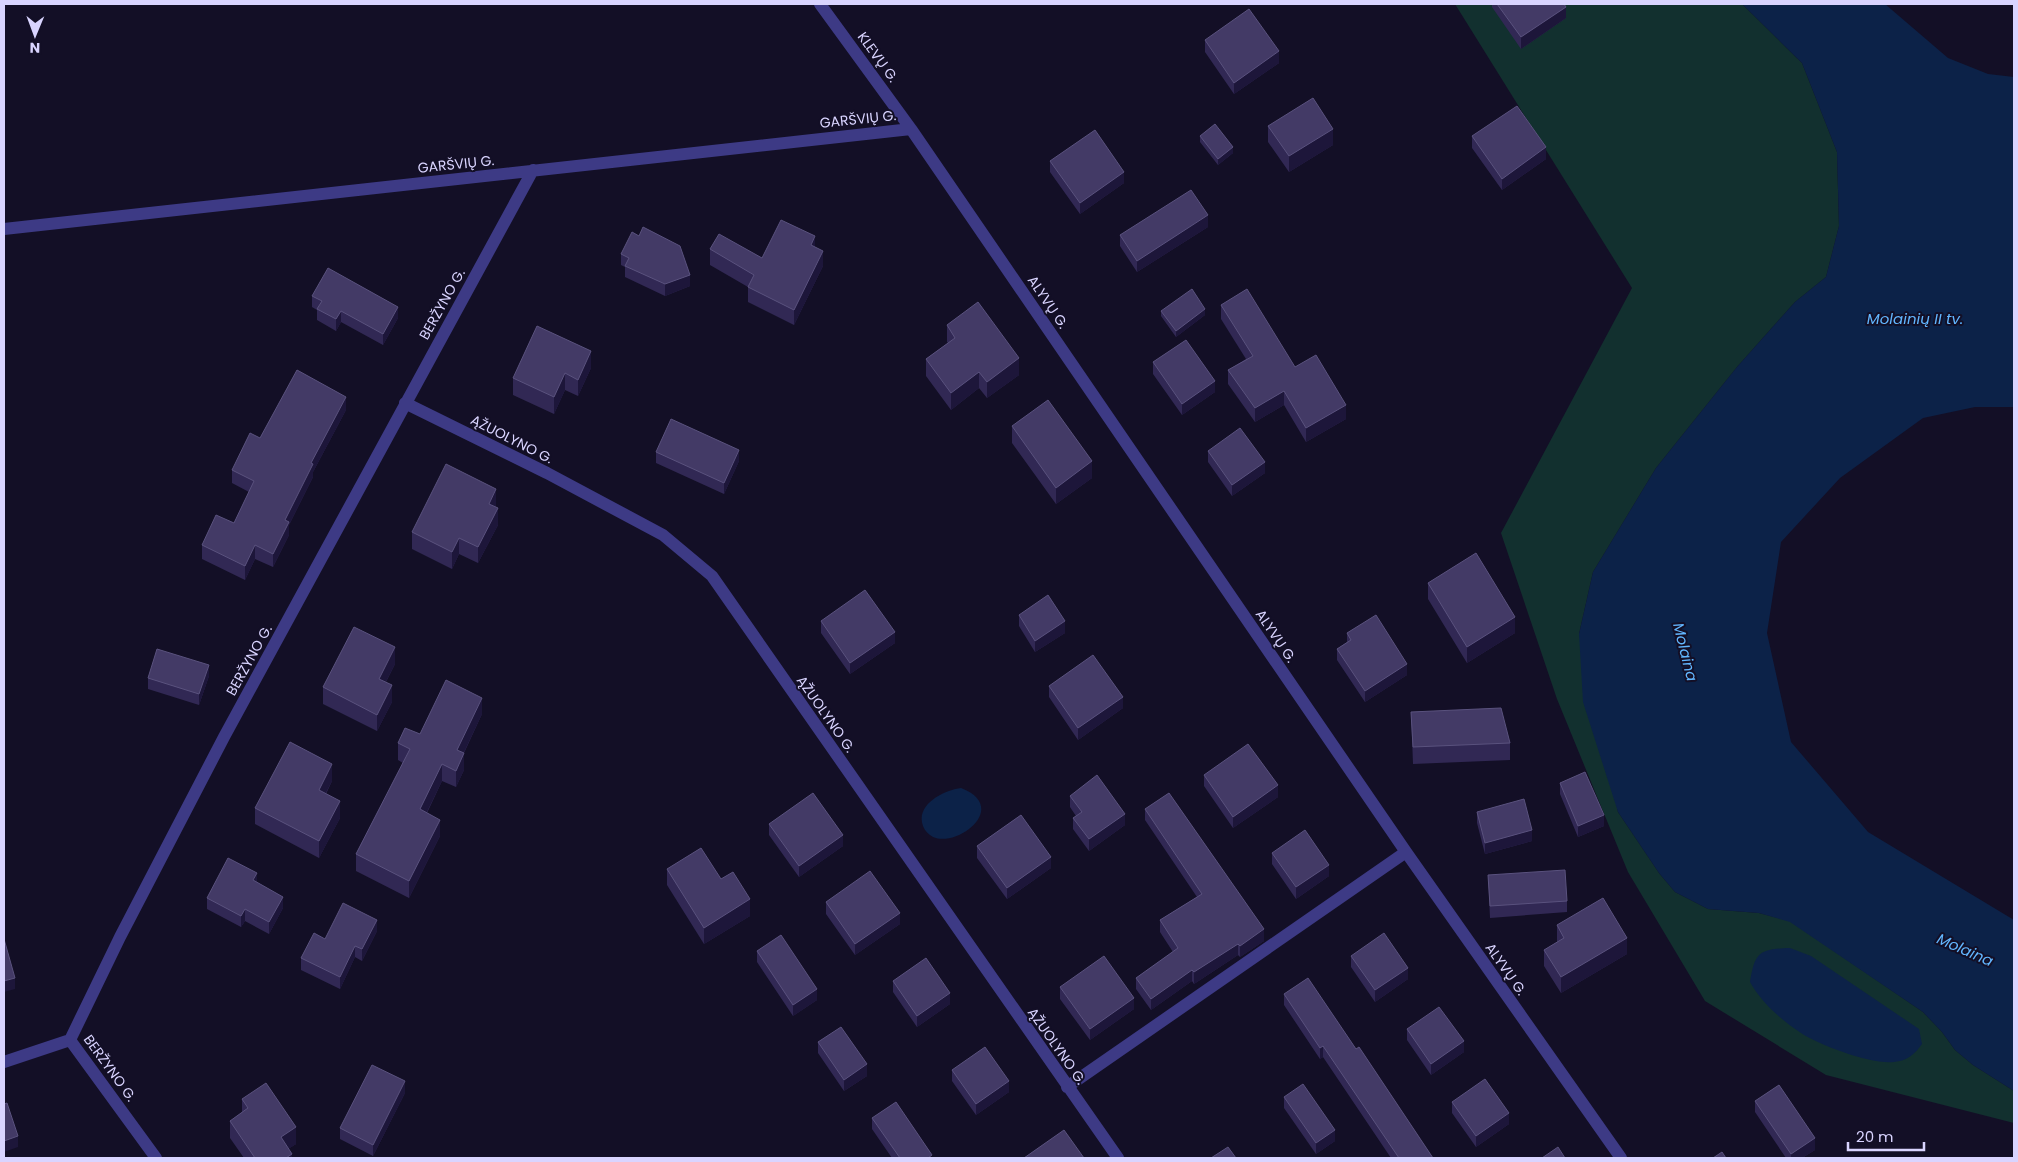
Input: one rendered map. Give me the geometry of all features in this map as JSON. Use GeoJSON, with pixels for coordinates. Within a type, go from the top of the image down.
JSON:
{"type":"FeatureCollection","features":[{"type":"Feature","properties":{"kind":"street","name":"KLEVŲ G."},"geometry":{"type":"LineString","coordinates":[[820,4],[911,129]]}},
{"type":"Feature","properties":{"kind":"street","name":"GARŠVIŲ G."},"geometry":{"type":"LineString","coordinates":[[4,229],[911,129]]}},
{"type":"Feature","properties":{"kind":"street","name":"ALYVŲ G."},"geometry":{"type":"LineString","coordinates":[[911,129],[1406,852],[1621,1158]]}},
{"type":"Feature","properties":{"kind":"street","name":"BERŽYNO G."},"geometry":{"type":"LineString","coordinates":[[156,1158],[70,1040],[120,937],[224,737],[533,170]]}},
{"type":"Feature","properties":{"kind":"street","name":"ĄŽUOLYNO G."},"geometry":{"type":"LineString","coordinates":[[406,403],[547,473],[663,535],[712,576],[1118,1158]]}},
{"type":"Feature","properties":{"kind":"street"},"geometry":{"type":"LineString","coordinates":[[1067,1087],[1406,852]]}},
{"type":"Feature","properties":{"kind":"street"},"geometry":{"type":"LineString","coordinates":[[4,1062],[70,1040]]}},
{"type":"Feature","properties":{"kind":"green space"},"geometry":{"type":"Polygon","coordinates":[[[1455,4],[1742,4],[1802,63],[1837,152],[1839,226],[1826,277],[1795,302],[1737,367],[1656,468],[1593,572],[1579,634],[1618,812],[1659,873],[1675,892],[1708,909],[1759,913],[1790,921],[1923,1012],[1942,1032],[1955,1050],[1973,1065],[2014,1091],[2014,1123],[1826,1075],[1705,1001],[1628,872],[1557,699],[1501,533],[1632,288],[1455,4]]]}},
{"type":"Feature","properties":{"kind":"water","name":"Molainių II tv."},"geometry":{"type":"Polygon","coordinates":[[[1742,4],[1885,4],[1948,58],[1988,74],[2014,77],[2014,407],[1975,407],[1923,418],[1840,478],[1781,542],[1767,633],[1791,742],[1868,832],[2014,920],[2014,1091],[1973,1065],[1955,1050],[1942,1032],[1923,1012],[1790,922],[1759,913],[1708,909],[1675,892],[1659,873],[1618,812],[1583,702],[1579,634],[1593,572],[1656,468],[1737,367],[1795,302],[1826,277],[1839,226],[1837,152],[1802,63],[1742,4]]]}},
{"type":"Feature","properties":{"kind":"water"},"geometry":{"type":"Polygon","coordinates":[[[961,788],[975,796],[981,805],[980,815],[975,824],[955,837],[943,839],[933,837],[923,826],[923,811],[933,799],[954,789],[961,788]]]}},
{"type":"Feature","properties":{"kind":"water"},"geometry":{"type":"Polygon","coordinates":[[[1790,948],[1811,956],[1919,1029],[1922,1044],[1919,1048],[1903,1060],[1884,1062],[1873,1060],[1846,1053],[1820,1043],[1809,1038],[1786,1022],[1772,1010],[1750,982],[1754,964],[1760,954],[1765,951],[1790,948]]]}},
{"type":"Feature","properties":{"kind":"building"},"geometry":{"type":"Polygon","coordinates":[[[1497,4],[1564,4],[1566,7],[1521,37],[1497,4]]]}},
{"type":"Feature","properties":{"kind":"building"},"geometry":{"type":"Polygon","coordinates":[[[1249,9],[1279,51],[1234,83],[1205,40],[1249,9]]]}},
{"type":"Feature","properties":{"kind":"building"},"geometry":{"type":"Polygon","coordinates":[[[1313,98],[1333,129],[1289,156],[1268,126],[1313,98]]]}},
{"type":"Feature","properties":{"kind":"building"},"geometry":{"type":"Polygon","coordinates":[[[1517,106],[1546,147],[1502,179],[1472,136],[1517,106]]]}},
{"type":"Feature","properties":{"kind":"building"},"geometry":{"type":"Polygon","coordinates":[[[1215,124],[1233,147],[1218,159],[1200,136],[1215,124]]]}},
{"type":"Feature","properties":{"kind":"building"},"geometry":{"type":"Polygon","coordinates":[[[1095,130],[1124,172],[1080,203],[1050,161],[1095,130]]]}},
{"type":"Feature","properties":{"kind":"building"},"geometry":{"type":"Polygon","coordinates":[[[1191,190],[1208,215],[1137,261],[1120,235],[1191,190]]]}},
{"type":"Feature","properties":{"kind":"building"},"geometry":{"type":"Polygon","coordinates":[[[781,220],[815,236],[811,245],[823,251],[794,310],[748,287],[754,275],[710,249],[719,234],[762,258],[781,220]]]}},
{"type":"Feature","properties":{"kind":"building"},"geometry":{"type":"Polygon","coordinates":[[[643,227],[680,246],[690,275],[665,284],[625,266],[629,258],[621,254],[632,232],[639,236],[643,227]]]}},
{"type":"Feature","properties":{"kind":"building"},"geometry":{"type":"Polygon","coordinates":[[[328,268],[398,307],[383,334],[341,311],[336,319],[317,309],[322,301],[312,296],[328,268]]]}},
{"type":"Feature","properties":{"kind":"building"},"geometry":{"type":"Polygon","coordinates":[[[1192,289],[1205,309],[1176,331],[1161,311],[1192,289]]]}},
{"type":"Feature","properties":{"kind":"building"},"geometry":{"type":"Polygon","coordinates":[[[1247,289],[1295,367],[1316,355],[1346,405],[1306,428],[1284,391],[1255,408],[1228,370],[1253,356],[1221,305],[1247,289]]]}},
{"type":"Feature","properties":{"kind":"building"},"geometry":{"type":"Polygon","coordinates":[[[978,302],[1019,358],[987,382],[979,372],[951,393],[926,359],[955,338],[947,325],[978,302]]]}},
{"type":"Feature","properties":{"kind":"building"},"geometry":{"type":"Polygon","coordinates":[[[537,326],[591,351],[578,380],[565,373],[554,397],[513,378],[537,326]]]}},
{"type":"Feature","properties":{"kind":"building"},"geometry":{"type":"Polygon","coordinates":[[[1186,340],[1215,381],[1182,404],[1153,362],[1186,340]]]}},
{"type":"Feature","properties":{"kind":"building"},"geometry":{"type":"Polygon","coordinates":[[[297,370],[346,397],[311,463],[313,464],[285,520],[289,522],[273,554],[255,545],[245,566],[202,545],[216,515],[234,523],[254,481],[232,470],[250,433],[260,438],[297,370]]]}},
{"type":"Feature","properties":{"kind":"building"},"geometry":{"type":"Polygon","coordinates":[[[1048,400],[1092,461],[1056,488],[1012,426],[1048,400]]]}},
{"type":"Feature","properties":{"kind":"building"},"geometry":{"type":"Polygon","coordinates":[[[671,419],[739,450],[724,483],[656,452],[671,419]]]}},
{"type":"Feature","properties":{"kind":"building"},"geometry":{"type":"Polygon","coordinates":[[[1240,428],[1265,462],[1232,485],[1208,451],[1240,428]]]}},
{"type":"Feature","properties":{"kind":"building"},"geometry":{"type":"Polygon","coordinates":[[[446,464],[496,489],[489,504],[498,508],[478,547],[459,538],[452,552],[412,532],[446,464]]]}},
{"type":"Feature","properties":{"kind":"building"},"geometry":{"type":"Polygon","coordinates":[[[1476,553],[1515,617],[1467,647],[1428,583],[1476,553]]]}},
{"type":"Feature","properties":{"kind":"building"},"geometry":{"type":"Polygon","coordinates":[[[865,590],[895,632],[850,663],[821,621],[865,590]]]}},
{"type":"Feature","properties":{"kind":"building"},"geometry":{"type":"Polygon","coordinates":[[[1048,595],[1065,621],[1035,641],[1019,615],[1048,595]]]}},
{"type":"Feature","properties":{"kind":"building"},"geometry":{"type":"Polygon","coordinates":[[[1376,615],[1407,664],[1365,691],[1337,649],[1351,640],[1347,633],[1376,615]]]}},
{"type":"Feature","properties":{"kind":"building"},"geometry":{"type":"Polygon","coordinates":[[[354,627],[395,647],[379,679],[392,685],[377,715],[323,687],[354,627]]]}},
{"type":"Feature","properties":{"kind":"building"},"geometry":{"type":"Polygon","coordinates":[[[157,649],[209,665],[199,694],[148,678],[157,649]]]}},
{"type":"Feature","properties":{"kind":"building"},"geometry":{"type":"Polygon","coordinates":[[[1093,655],[1123,697],[1078,728],[1049,686],[1093,655]]]}},
{"type":"Feature","properties":{"kind":"building"},"geometry":{"type":"Polygon","coordinates":[[[446,680],[482,698],[457,750],[464,753],[456,771],[442,764],[420,809],[440,820],[409,881],[356,854],[410,749],[398,743],[405,728],[420,734],[446,680]]]}},
{"type":"Feature","properties":{"kind":"building"},"geometry":{"type":"Polygon","coordinates":[[[1501,708],[1510,743],[1413,747],[1411,712],[1501,708]]]}},
{"type":"Feature","properties":{"kind":"building"},"geometry":{"type":"Polygon","coordinates":[[[290,742],[332,764],[319,790],[340,801],[319,841],[255,808],[290,742]]]}},
{"type":"Feature","properties":{"kind":"building"},"geometry":{"type":"Polygon","coordinates":[[[1248,744],[1278,785],[1233,817],[1204,775],[1248,744]]]}},
{"type":"Feature","properties":{"kind":"building"},"geometry":{"type":"Polygon","coordinates":[[[1585,772],[1604,815],[1578,826],[1560,783],[1585,772]]]}},
{"type":"Feature","properties":{"kind":"building"},"geometry":{"type":"Polygon","coordinates":[[[1097,775],[1125,814],[1089,839],[1073,818],[1082,812],[1070,796],[1097,775]]]}},
{"type":"Feature","properties":{"kind":"building"},"geometry":{"type":"Polygon","coordinates":[[[813,793],[843,835],[799,866],[769,824],[813,793]]]}},
{"type":"Feature","properties":{"kind":"building"},"geometry":{"type":"Polygon","coordinates":[[[1169,793],[1264,929],[1240,946],[1238,944],[1194,972],[1192,970],[1151,999],[1136,978],[1178,948],[1160,920],[1202,894],[1145,809],[1169,793]]]}},
{"type":"Feature","properties":{"kind":"building"},"geometry":{"type":"Polygon","coordinates":[[[1524,799],[1532,830],[1485,843],[1477,812],[1524,799]]]}},
{"type":"Feature","properties":{"kind":"building"},"geometry":{"type":"Polygon","coordinates":[[[1021,815],[1051,857],[1007,888],[977,846],[1021,815]]]}},
{"type":"Feature","properties":{"kind":"building"},"geometry":{"type":"Polygon","coordinates":[[[1305,830],[1329,865],[1296,887],[1272,853],[1305,830]]]}},
{"type":"Feature","properties":{"kind":"building"},"geometry":{"type":"Polygon","coordinates":[[[701,848],[721,879],[733,872],[750,899],[704,928],[667,869],[701,848]]]}},
{"type":"Feature","properties":{"kind":"building"},"geometry":{"type":"Polygon","coordinates":[[[228,858],[257,873],[253,880],[283,897],[269,922],[245,909],[241,916],[207,898],[228,858]]]}},
{"type":"Feature","properties":{"kind":"building"},"geometry":{"type":"Polygon","coordinates":[[[1565,870],[1567,901],[1490,906],[1488,875],[1565,870]]]}},
{"type":"Feature","properties":{"kind":"building"},"geometry":{"type":"Polygon","coordinates":[[[870,871],[900,913],[855,944],[826,902],[870,871]]]}},
{"type":"Feature","properties":{"kind":"building"},"geometry":{"type":"Polygon","coordinates":[[[1603,898],[1627,938],[1561,977],[1544,950],[1564,938],[1557,925],[1603,898]]]}},
{"type":"Feature","properties":{"kind":"building"},"geometry":{"type":"Polygon","coordinates":[[[343,903],[377,920],[362,949],[355,946],[340,977],[301,958],[314,933],[325,939],[343,903]]]}},
{"type":"Feature","properties":{"kind":"building"},"geometry":{"type":"Polygon","coordinates":[[[1384,933],[1408,968],[1375,990],[1351,956],[1384,933]]]}},
{"type":"Feature","properties":{"kind":"building"},"geometry":{"type":"Polygon","coordinates":[[[781,935],[817,989],[793,1005],[757,951],[781,935]]]}},
{"type":"Feature","properties":{"kind":"building"},"geometry":{"type":"Polygon","coordinates":[[[4,939],[15,978],[4,981],[4,939]]]}},
{"type":"Feature","properties":{"kind":"building"},"geometry":{"type":"Polygon","coordinates":[[[1104,956],[1134,998],[1090,1029],[1060,987],[1104,956]]]}},
{"type":"Feature","properties":{"kind":"building"},"geometry":{"type":"Polygon","coordinates":[[[926,958],[950,993],[917,1016],[893,981],[926,958]]]}},
{"type":"Feature","properties":{"kind":"building"},"geometry":{"type":"Polygon","coordinates":[[[1308,978],[1356,1049],[1359,1047],[1433,1158],[1399,1158],[1323,1046],[1320,1048],[1284,994],[1308,978]]]}},
{"type":"Feature","properties":{"kind":"building"},"geometry":{"type":"Polygon","coordinates":[[[1439,1007],[1464,1041],[1431,1064],[1407,1029],[1439,1007]]]}},
{"type":"Feature","properties":{"kind":"building"},"geometry":{"type":"Polygon","coordinates":[[[841,1027],[867,1064],[844,1080],[818,1042],[841,1027]]]}},
{"type":"Feature","properties":{"kind":"building"},"geometry":{"type":"Polygon","coordinates":[[[985,1047],[1009,1081],[976,1104],[952,1070],[985,1047]]]}},
{"type":"Feature","properties":{"kind":"building"},"geometry":{"type":"Polygon","coordinates":[[[372,1065],[405,1081],[373,1145],[340,1128],[372,1065]]]}},
{"type":"Feature","properties":{"kind":"building"},"geometry":{"type":"Polygon","coordinates":[[[1485,1079],[1509,1113],[1476,1136],[1452,1102],[1485,1079]]]}},
{"type":"Feature","properties":{"kind":"building"},"geometry":{"type":"Polygon","coordinates":[[[266,1083],[296,1127],[281,1137],[292,1154],[286,1158],[255,1158],[230,1121],[248,1108],[242,1099],[266,1083]]]}},
{"type":"Feature","properties":{"kind":"building"},"geometry":{"type":"Polygon","coordinates":[[[1303,1084],[1335,1130],[1316,1143],[1284,1097],[1303,1084]]]}},
{"type":"Feature","properties":{"kind":"building"},"geometry":{"type":"Polygon","coordinates":[[[1779,1085],[1815,1138],[1791,1154],[1755,1101],[1779,1085]]]}},
{"type":"Feature","properties":{"kind":"building"},"geometry":{"type":"Polygon","coordinates":[[[896,1102],[932,1155],[928,1158],[900,1158],[872,1118],[896,1102]]]}},
{"type":"Feature","properties":{"kind":"building"},"geometry":{"type":"Polygon","coordinates":[[[7,1103],[18,1136],[4,1141],[4,1104],[7,1103]]]}},
{"type":"Feature","properties":{"kind":"building"},"geometry":{"type":"Polygon","coordinates":[[[1064,1130],[1084,1158],[1024,1158],[1064,1130]]]}},
{"type":"Feature","properties":{"kind":"building"},"geometry":{"type":"Polygon","coordinates":[[[1228,1147],[1236,1158],[1211,1158],[1228,1147]]]}},
{"type":"Feature","properties":{"kind":"building"},"geometry":{"type":"Polygon","coordinates":[[[1558,1147],[1565,1158],[1542,1158],[1558,1147]]]}},
{"type":"Feature","properties":{"kind":"building"},"geometry":{"type":"Polygon","coordinates":[[[1722,1152],[1726,1158],[1713,1158],[1722,1152]]]}},
{"type":"Feature","properties":{"kind":"water label","name":"Molaina"},"geometry":{"type":"Point","coordinates":[1685,652]}},
{"type":"Feature","properties":{"kind":"water label","name":"Molaina"},"geometry":{"type":"Point","coordinates":[1965,950]}}]}
